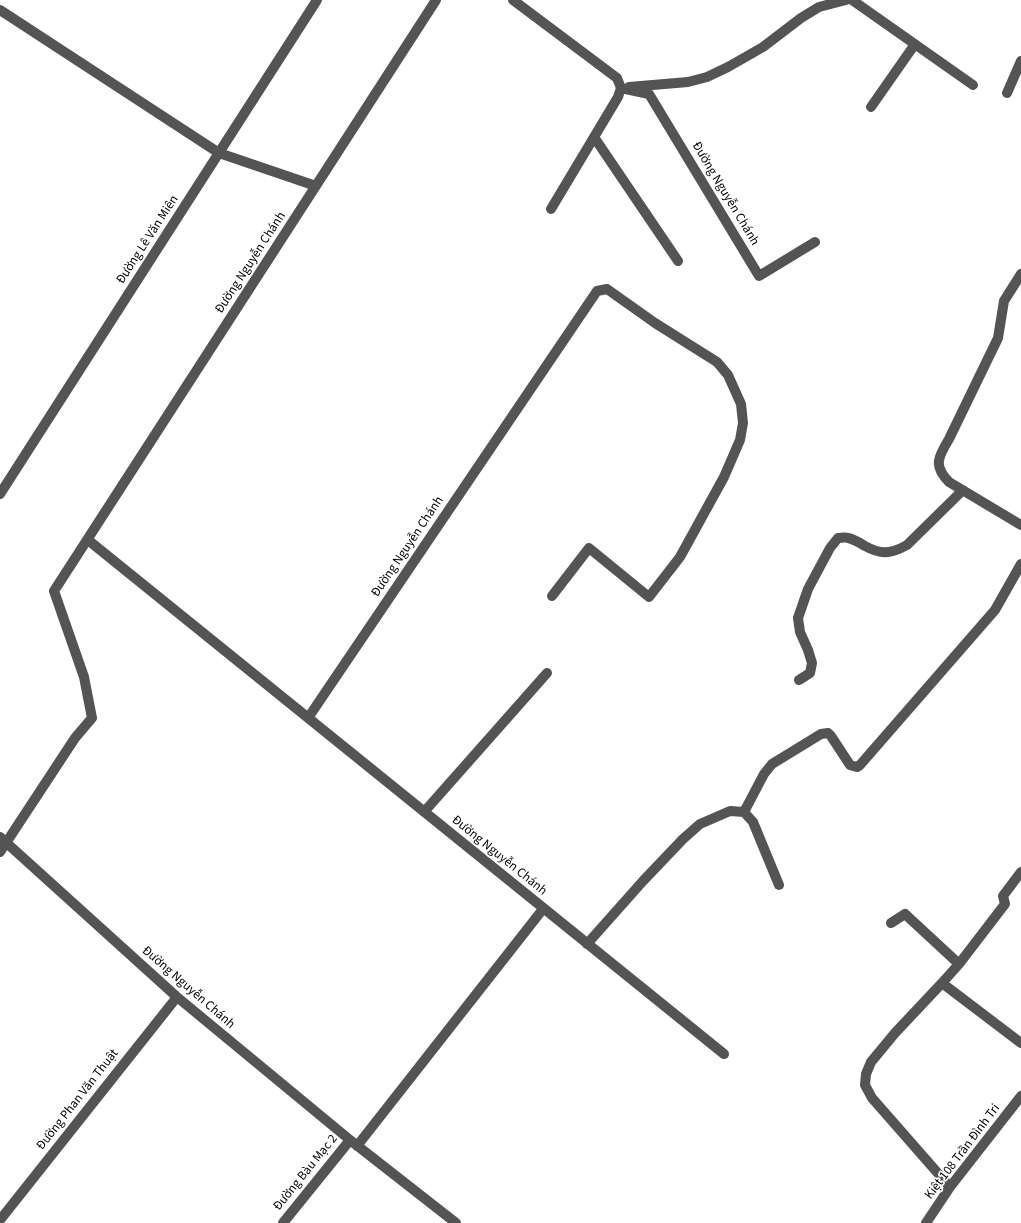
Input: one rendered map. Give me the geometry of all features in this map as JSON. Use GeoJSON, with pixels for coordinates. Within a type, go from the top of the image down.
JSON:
{"type":"FeatureCollection","features":[{"type":"Feature","properties":{"kind":"street","name":"Đường Lê Văn Miên"},"geometry":{"type":"LineString","coordinates":[[0,494],[317,0]]}},
{"type":"Feature","properties":{"kind":"street","name":"Đường Nguyễn Chánh"},"geometry":{"type":"LineString","coordinates":[[436,0],[54,591],[84,677],[92,718],[75,738],[4,840],[177,997],[354,1142],[456,1223]]}},
{"type":"Feature","properties":{"kind":"street"},"geometry":{"type":"LineString","coordinates":[[513,0],[617,78],[621,88],[618,97],[551,209]]}},
{"type":"Feature","properties":{"kind":"street"},"geometry":{"type":"LineString","coordinates":[[621,88],[688,82],[707,77],[763,47],[819,7],[846,0]]}},
{"type":"Feature","properties":{"kind":"street"},"geometry":{"type":"LineString","coordinates":[[852,0],[973,85]]}},
{"type":"Feature","properties":{"kind":"street"},"geometry":{"type":"LineString","coordinates":[[0,10],[219,153],[316,186]]}},
{"type":"Feature","properties":{"kind":"street"},"geometry":{"type":"LineString","coordinates":[[871,107],[915,44]]}},
{"type":"Feature","properties":{"kind":"street"},"geometry":{"type":"LineString","coordinates":[[1007,93],[1021,61]]}},
{"type":"Feature","properties":{"kind":"street","name":"Đường Nguyễn Chánh"},"geometry":{"type":"LineString","coordinates":[[621,88],[649,94],[759,276],[815,242]]}},
{"type":"Feature","properties":{"kind":"street"},"geometry":{"type":"LineString","coordinates":[[594,137],[678,261]]}},
{"type":"Feature","properties":{"kind":"street"},"geometry":{"type":"LineString","coordinates":[[1021,274],[1004,301],[998,338],[949,439],[943,448],[938,463],[941,474],[949,482],[1021,525]]}},
{"type":"Feature","properties":{"kind":"street","name":"Đường Nguyễn Chánh"},"geometry":{"type":"LineString","coordinates":[[308,718],[597,291],[606,289],[655,323],[717,362],[728,375],[741,404],[743,423],[740,440],[724,477],[680,557],[648,597],[589,548],[552,596]]}},
{"type":"Feature","properties":{"kind":"street"},"geometry":{"type":"LineString","coordinates":[[799,680],[810,673],[812,663],[800,632],[798,618],[808,589],[830,548],[838,538],[848,538],[873,550],[885,553],[897,550],[907,545],[963,490]]}},
{"type":"Feature","properties":{"kind":"street","name":"Đường Nguyễn Chánh"},"geometry":{"type":"LineString","coordinates":[[88,540],[724,1054]]}},
{"type":"Feature","properties":{"kind":"street"},"geometry":{"type":"LineString","coordinates":[[744,812],[764,774],[772,764],[821,734],[828,734],[831,736],[850,765],[857,767],[860,765],[995,610],[1021,564]]}},
{"type":"Feature","properties":{"kind":"street"},"geometry":{"type":"LineString","coordinates":[[424,812],[546,673]]}},
{"type":"Feature","properties":{"kind":"street"},"geometry":{"type":"LineString","coordinates":[[587,944],[683,839],[700,824],[730,811],[744,812],[753,822],[779,885]]}},
{"type":"Feature","properties":{"kind":"street"},"geometry":{"type":"LineString","coordinates":[[0,852],[4,840]]}},
{"type":"Feature","properties":{"kind":"street"},"geometry":{"type":"LineString","coordinates":[[950,1187],[872,1098],[865,1085],[866,1074],[871,1062],[895,1033],[959,964],[1005,904],[1003,896],[1021,872]]}},
{"type":"Feature","properties":{"kind":"street","name":"Đường Nguyễn Chánh"},"geometry":{"type":"LineString","coordinates":[[354,1142],[543,908]]}},
{"type":"Feature","properties":{"kind":"street"},"geometry":{"type":"LineString","coordinates":[[891,923],[905,914],[959,964]]}},
{"type":"Feature","properties":{"kind":"street"},"geometry":{"type":"LineString","coordinates":[[942,983],[1021,1043]]}},
{"type":"Feature","properties":{"kind":"street","name":"Đường Phan Văn Thuật"},"geometry":{"type":"LineString","coordinates":[[0,1220],[177,997]]}},
{"type":"Feature","properties":{"kind":"street","name":"Kiệt 108 Trần Đình Tri"},"geometry":{"type":"LineString","coordinates":[[926,1223],[950,1187],[1021,1096]]}},
{"type":"Feature","properties":{"kind":"street","name":"Đường Bàu Mạc 2"},"geometry":{"type":"LineString","coordinates":[[283,1223],[354,1142]]}}]}
